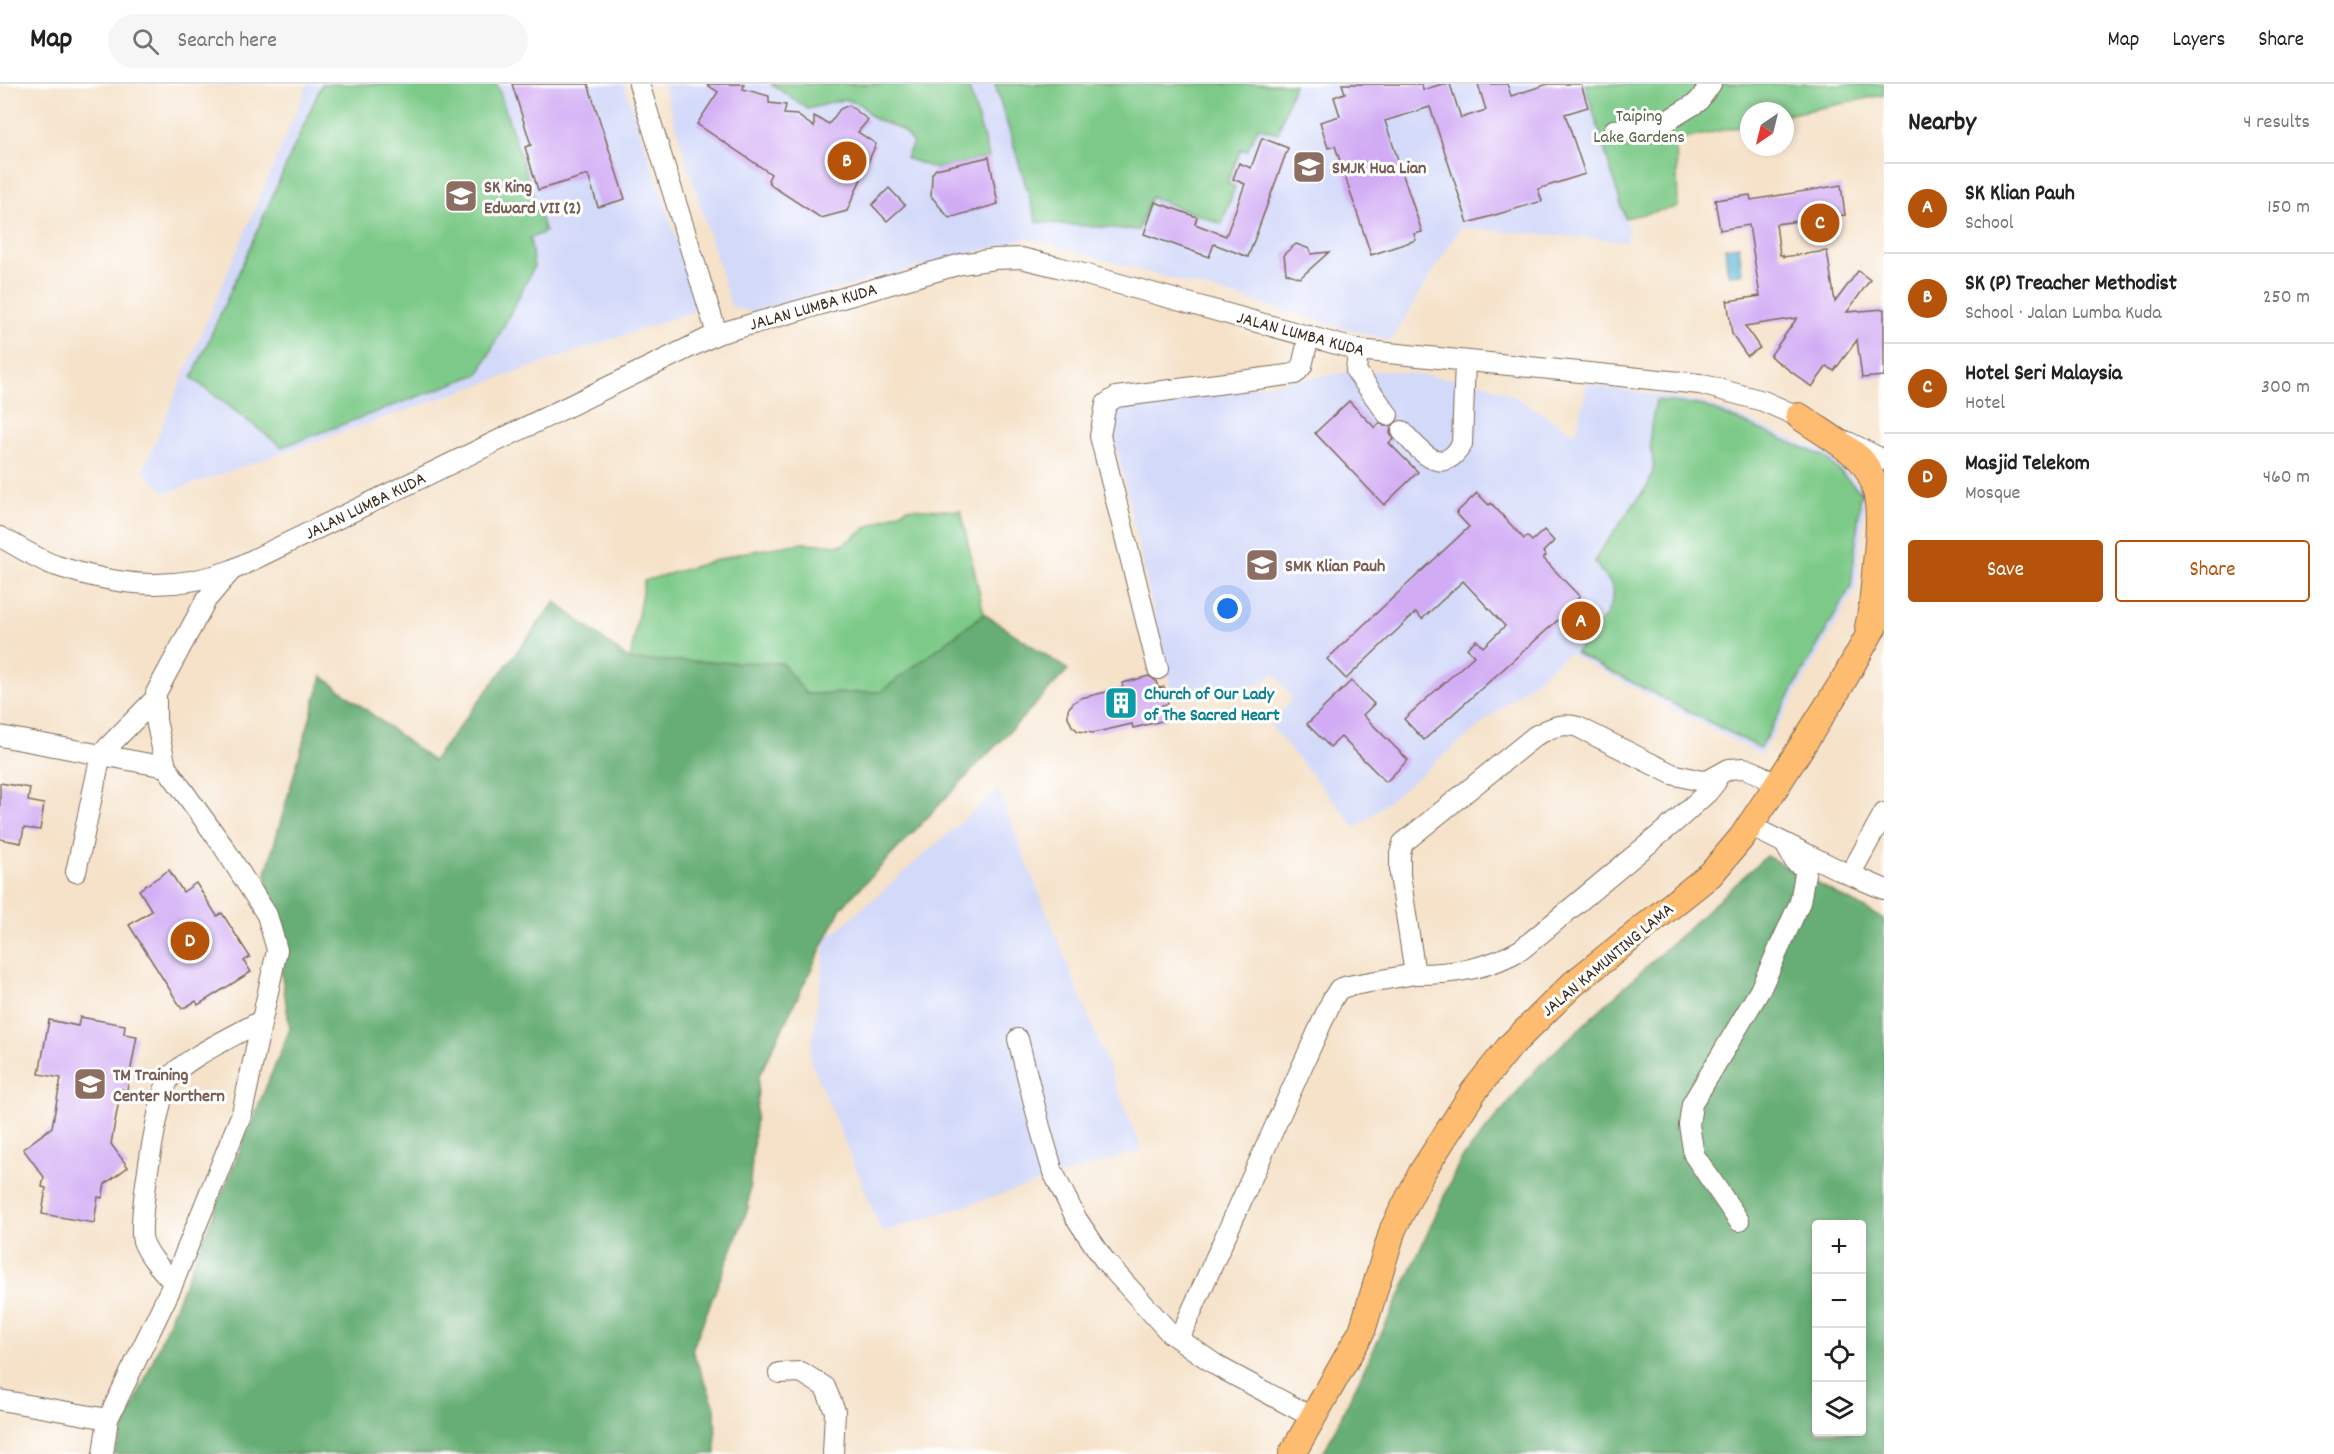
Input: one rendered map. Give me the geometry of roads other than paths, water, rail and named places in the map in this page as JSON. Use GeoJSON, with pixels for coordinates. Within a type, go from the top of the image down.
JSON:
{"type":"FeatureCollection","features":[{"type":"Feature","properties":{"kind":"main road"},"geometry":{"type":"LineString","coordinates":[[1799,416],[1861,459],[1874,477],[1880,496],[1881,534],[1873,604],[1864,642]]}},
{"type":"Feature","properties":{"kind":"main road","name":"JALAN KAMUNTING LAMA"},"geometry":{"type":"LineString","coordinates":[[1292,1454],[1362,1331],[1393,1229],[1422,1172],[1474,1091],[1511,1045],[1573,984],[1711,874],[1750,826],[1777,785],[1842,683],[1884,608]]}},
{"type":"Feature","properties":{"kind":"street"},"geometry":{"type":"LineString","coordinates":[[639,84],[717,334]]}},
{"type":"Feature","properties":{"kind":"street"},"geometry":{"type":"LineString","coordinates":[[1614,130],[1657,127],[1698,102],[1711,84]]}},
{"type":"Feature","properties":{"kind":"street","name":"JALAN LUMBA KUDA"},"geometry":{"type":"LineString","coordinates":[[0,537],[55,566],[134,585],[173,585],[209,579],[232,570],[717,334],[961,264],[995,259],[1021,258],[1058,267],[1358,350],[1700,384],[1763,401],[1799,416],[1884,460]]}},
{"type":"Feature","properties":{"kind":"street"},"geometry":{"type":"LineString","coordinates":[[1158,669],[1100,436],[1106,405],[1116,397],[1295,374],[1302,366],[1309,336]]}},
{"type":"Feature","properties":{"kind":"street"},"geometry":{"type":"LineString","coordinates":[[1358,350],[1356,371],[1388,416]]}},
{"type":"Feature","properties":{"kind":"street"},"geometry":{"type":"LineString","coordinates":[[1402,431],[1420,452],[1432,458],[1441,461],[1450,458],[1458,451],[1462,444],[1465,360]]}},
{"type":"Feature","properties":{"kind":"street"},"geometry":{"type":"LineString","coordinates":[[103,1454],[108,1419],[173,1282],[242,1113],[277,950],[267,915],[223,846],[166,766],[156,720],[156,693],[206,600],[232,570]]}},
{"type":"Feature","properties":{"kind":"street"},"geometry":{"type":"LineString","coordinates":[[76,872],[101,754],[156,698]]}},
{"type":"Feature","properties":{"kind":"street"},"geometry":{"type":"LineString","coordinates":[[1415,974],[1400,875],[1400,854],[1403,843],[1535,736],[1567,723],[1672,774],[1701,781],[1716,777],[1729,769],[1743,768],[1777,785]]}},
{"type":"Feature","properties":{"kind":"street"},"geometry":{"type":"LineString","coordinates":[[0,736],[166,766]]}},
{"type":"Feature","properties":{"kind":"street"},"geometry":{"type":"LineString","coordinates":[[1179,1339],[1339,989],[1415,974],[1445,974],[1479,968],[1504,959],[1522,949],[1676,821],[1708,792],[1716,782],[1716,777]]}},
{"type":"Feature","properties":{"kind":"street"},"geometry":{"type":"LineString","coordinates":[[1850,875],[1884,813]]}},
{"type":"Feature","properties":{"kind":"street"},"geometry":{"type":"LineString","coordinates":[[1750,826],[1884,889]]}},
{"type":"Feature","properties":{"kind":"street"},"geometry":{"type":"LineString","coordinates":[[1739,1221],[1694,1155],[1689,1125],[1692,1104],[1760,990],[1800,902],[1806,868],[1795,862],[1785,844]]}},
{"type":"Feature","properties":{"kind":"street"},"geometry":{"type":"LineString","coordinates":[[173,1282],[156,1263],[143,1240],[141,1217],[161,1100],[169,1079],[184,1065],[262,1020]]}},
{"type":"Feature","properties":{"kind":"street"},"geometry":{"type":"LineString","coordinates":[[1018,1039],[1053,1172],[1076,1218],[1105,1260],[1170,1333],[1219,1367],[1312,1417]]}},
{"type":"Feature","properties":{"kind":"street"},"geometry":{"type":"LineString","coordinates":[[779,1373],[801,1372],[825,1386],[835,1411],[832,1454]]}},
{"type":"Feature","properties":{"kind":"street"},"geometry":{"type":"LineString","coordinates":[[0,1400],[108,1419]]}},
{"type":"Feature","properties":{"kind":"water"},"geometry":{"type":"Polygon","coordinates":[[[1739,246],[1742,274],[1728,275],[1725,248],[1739,246]]]}},
{"type":"Feature","properties":{"kind":"place","name":"SK (P) Treacher Methodist"},"geometry":{"type":"Point","coordinates":[847,161]}},
{"type":"Feature","properties":{"kind":"place","name":"SMJK Hua Lian"},"geometry":{"type":"Point","coordinates":[1309,167]}},
{"type":"Feature","properties":{"kind":"place","name":"SK King Edward VII (2)"},"geometry":{"type":"Point","coordinates":[461,196]}},
{"type":"Feature","properties":{"kind":"place","name":"Hotel Seri Malaysia"},"geometry":{"type":"Point","coordinates":[1820,223]}},
{"type":"Feature","properties":{"kind":"place","name":"SMK Klian Pauh"},"geometry":{"type":"Point","coordinates":[1262,565]}},
{"type":"Feature","properties":{"kind":"place","name":"SK Klian Pauh"},"geometry":{"type":"Point","coordinates":[1581,621]}},
{"type":"Feature","properties":{"kind":"place","name":"Church of Our Lady of The Sacred Heart"},"geometry":{"type":"Point","coordinates":[1121,703]}},
{"type":"Feature","properties":{"kind":"place","name":"Masjid Telekom"},"geometry":{"type":"Point","coordinates":[190,941]}},
{"type":"Feature","properties":{"kind":"place","name":"TM Training Center Northern"},"geometry":{"type":"Point","coordinates":[90,1084]}},
{"type":"Feature","properties":{"kind":"park label","name":"Taiping Lake Gardens"},"geometry":{"type":"Point","coordinates":[1639,126]}}]}
